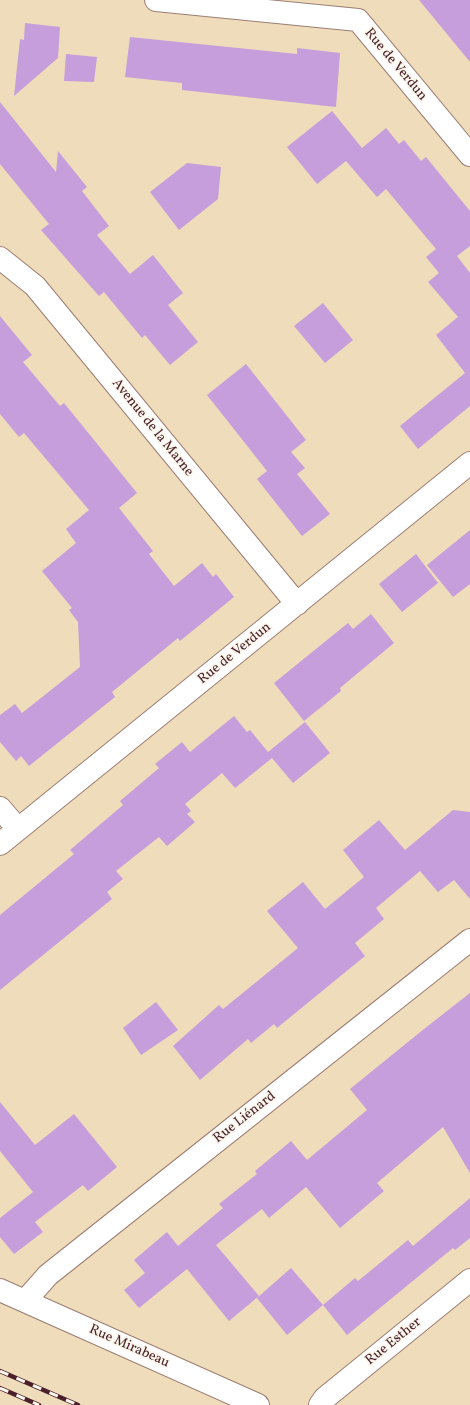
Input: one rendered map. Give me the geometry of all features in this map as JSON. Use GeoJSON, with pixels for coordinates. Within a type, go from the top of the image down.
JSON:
{"type":"FeatureCollection","features":[{"type":"Feature","properties":{"kind":"street","name":"Rue de Verdun"},"geometry":{"type":"LineString","coordinates":[[156,0],[358,20],[470,155]]}},
{"type":"Feature","properties":{"kind":"street","name":"Avenue de la Marne"},"geometry":{"type":"LineString","coordinates":[[0,258],[35,286],[296,604]]}},
{"type":"Feature","properties":{"kind":"street","name":"Rue de Verdun"},"geometry":{"type":"LineString","coordinates":[[0,844],[470,463]]}},
{"type":"Feature","properties":{"kind":"street"},"geometry":{"type":"LineString","coordinates":[[0,808],[18,829]]}},
{"type":"Feature","properties":{"kind":"street","name":"Rue Liénard"},"geometry":{"type":"LineString","coordinates":[[26,1301],[48,1275],[470,940]]}},
{"type":"Feature","properties":{"kind":"street","name":"Rue Esther"},"geometry":{"type":"LineString","coordinates":[[320,1405],[325,1398],[470,1280]]}},
{"type":"Feature","properties":{"kind":"street","name":"Rue Mirabeau"},"geometry":{"type":"LineString","coordinates":[[0,1290],[258,1405]]}},
{"type":"Feature","properties":{"kind":"building"},"geometry":{"type":"Polygon","coordinates":[[[419,0],[470,0],[470,62],[419,0]]]}},
{"type":"Feature","properties":{"kind":"building"},"geometry":{"type":"Polygon","coordinates":[[[25,23],[60,27],[58,58],[14,96],[20,39],[24,40],[25,23]]]}},
{"type":"Feature","properties":{"kind":"building"},"geometry":{"type":"Polygon","coordinates":[[[130,37],[297,54],[297,48],[340,53],[336,107],[182,90],[182,83],[125,77],[130,37]]]}},
{"type":"Feature","properties":{"kind":"building"},"geometry":{"type":"Polygon","coordinates":[[[66,54],[97,57],[94,82],[64,81],[66,54]]]}},
{"type":"Feature","properties":{"kind":"building"},"geometry":{"type":"Polygon","coordinates":[[[0,102],[56,172],[58,151],[87,187],[82,191],[109,226],[97,235],[130,274],[153,255],[183,293],[168,305],[198,342],[170,365],[145,335],[142,338],[104,292],[99,296],[41,230],[49,224],[0,164],[0,102]]]}},
{"type":"Feature","properties":{"kind":"building"},"geometry":{"type":"Polygon","coordinates":[[[332,111],[362,148],[386,128],[399,144],[404,140],[421,161],[426,157],[470,211],[470,246],[457,256],[470,273],[470,406],[418,449],[400,426],[465,373],[436,335],[458,317],[428,282],[439,273],[426,257],[436,249],[386,189],[377,197],[346,161],[317,184],[287,147],[332,111]]]}},
{"type":"Feature","properties":{"kind":"building"},"geometry":{"type":"Polygon","coordinates":[[[187,163],[221,167],[218,199],[179,230],[150,192],[187,163]]]}},
{"type":"Feature","properties":{"kind":"building"},"geometry":{"type":"Polygon","coordinates":[[[323,303],[353,340],[325,363],[294,326],[323,303]]]}},
{"type":"Feature","properties":{"kind":"building"},"geometry":{"type":"Polygon","coordinates":[[[0,316],[32,355],[23,362],[60,406],[64,403],[137,493],[119,508],[153,551],[149,554],[174,586],[202,563],[213,577],[216,574],[234,597],[180,641],[178,638],[112,692],[115,697],[29,766],[21,756],[16,761],[0,742],[0,715],[15,704],[22,713],[80,667],[78,622],[69,610],[72,608],[42,571],[76,543],[66,529],[89,510],[24,433],[19,437],[0,414],[0,316]]]}},
{"type":"Feature","properties":{"kind":"building"},"geometry":{"type":"Polygon","coordinates":[[[246,364],[306,440],[291,452],[305,468],[297,474],[330,514],[302,536],[257,479],[267,471],[207,395],[246,364]]]}},
{"type":"Feature","properties":{"kind":"building"},"geometry":{"type":"Polygon","coordinates":[[[470,530],[470,584],[453,597],[427,565],[470,530]]]}},
{"type":"Feature","properties":{"kind":"building"},"geometry":{"type":"Polygon","coordinates":[[[416,554],[438,583],[402,612],[379,584],[416,554]]]}},
{"type":"Feature","properties":{"kind":"building"},"geometry":{"type":"Polygon","coordinates":[[[371,614],[394,643],[340,688],[341,691],[304,721],[274,683],[348,623],[353,629],[371,614]]]}},
{"type":"Feature","properties":{"kind":"building"},"geometry":{"type":"Polygon","coordinates":[[[234,716],[247,732],[250,730],[268,752],[305,722],[330,753],[293,783],[272,758],[235,788],[222,773],[185,804],[191,811],[187,814],[195,822],[167,846],[159,837],[116,871],[123,879],[107,892],[112,899],[0,990],[0,915],[74,854],[70,850],[123,805],[120,801],[159,768],[155,764],[182,742],[190,752],[234,716]]]}},
{"type":"Feature","properties":{"kind":"building"},"geometry":{"type":"Polygon","coordinates":[[[453,810],[470,812],[470,899],[454,880],[438,892],[420,871],[376,908],[384,919],[355,943],[365,956],[277,1028],[274,1024],[251,1043],[248,1039],[200,1080],[173,1046],[219,1005],[223,1009],[298,948],[267,911],[303,882],[325,909],[364,877],[343,850],[379,820],[405,850],[453,810]]]}},
{"type":"Feature","properties":{"kind":"building"},"geometry":{"type":"Polygon","coordinates":[[[470,993],[470,1173],[443,1127],[377,1183],[384,1191],[340,1228],[306,1187],[269,1218],[262,1209],[216,1245],[259,1296],[229,1321],[187,1269],[139,1308],[124,1290],[145,1273],[134,1260],[167,1232],[178,1246],[223,1208],[219,1204],[257,1174],[255,1171],[291,1141],[307,1160],[367,1110],[350,1089],[470,993]]]}},
{"type":"Feature","properties":{"kind":"building"},"geometry":{"type":"Polygon","coordinates":[[[156,1002],[178,1030],[141,1055],[123,1028],[156,1002]]]}},
{"type":"Feature","properties":{"kind":"building"},"geometry":{"type":"Polygon","coordinates":[[[0,1102],[35,1145],[74,1114],[117,1167],[88,1191],[83,1185],[35,1222],[43,1232],[14,1254],[0,1237],[0,1218],[33,1192],[0,1151],[0,1102]]]}},
{"type":"Feature","properties":{"kind":"building"},"geometry":{"type":"Polygon","coordinates":[[[470,1198],[470,1238],[455,1250],[453,1248],[347,1335],[323,1305],[355,1278],[358,1281],[408,1240],[413,1246],[470,1198]]]}},
{"type":"Feature","properties":{"kind":"building"},"geometry":{"type":"Polygon","coordinates":[[[291,1268],[323,1305],[287,1335],[257,1298],[291,1268]]]}},
{"type":"Feature","properties":{"kind":"railway"},"geometry":{"type":"LineString","coordinates":[[0,1371],[78,1405]]}},
{"type":"Feature","properties":{"kind":"railway"},"geometry":{"type":"LineString","coordinates":[[0,1388],[39,1405]]}}]}
